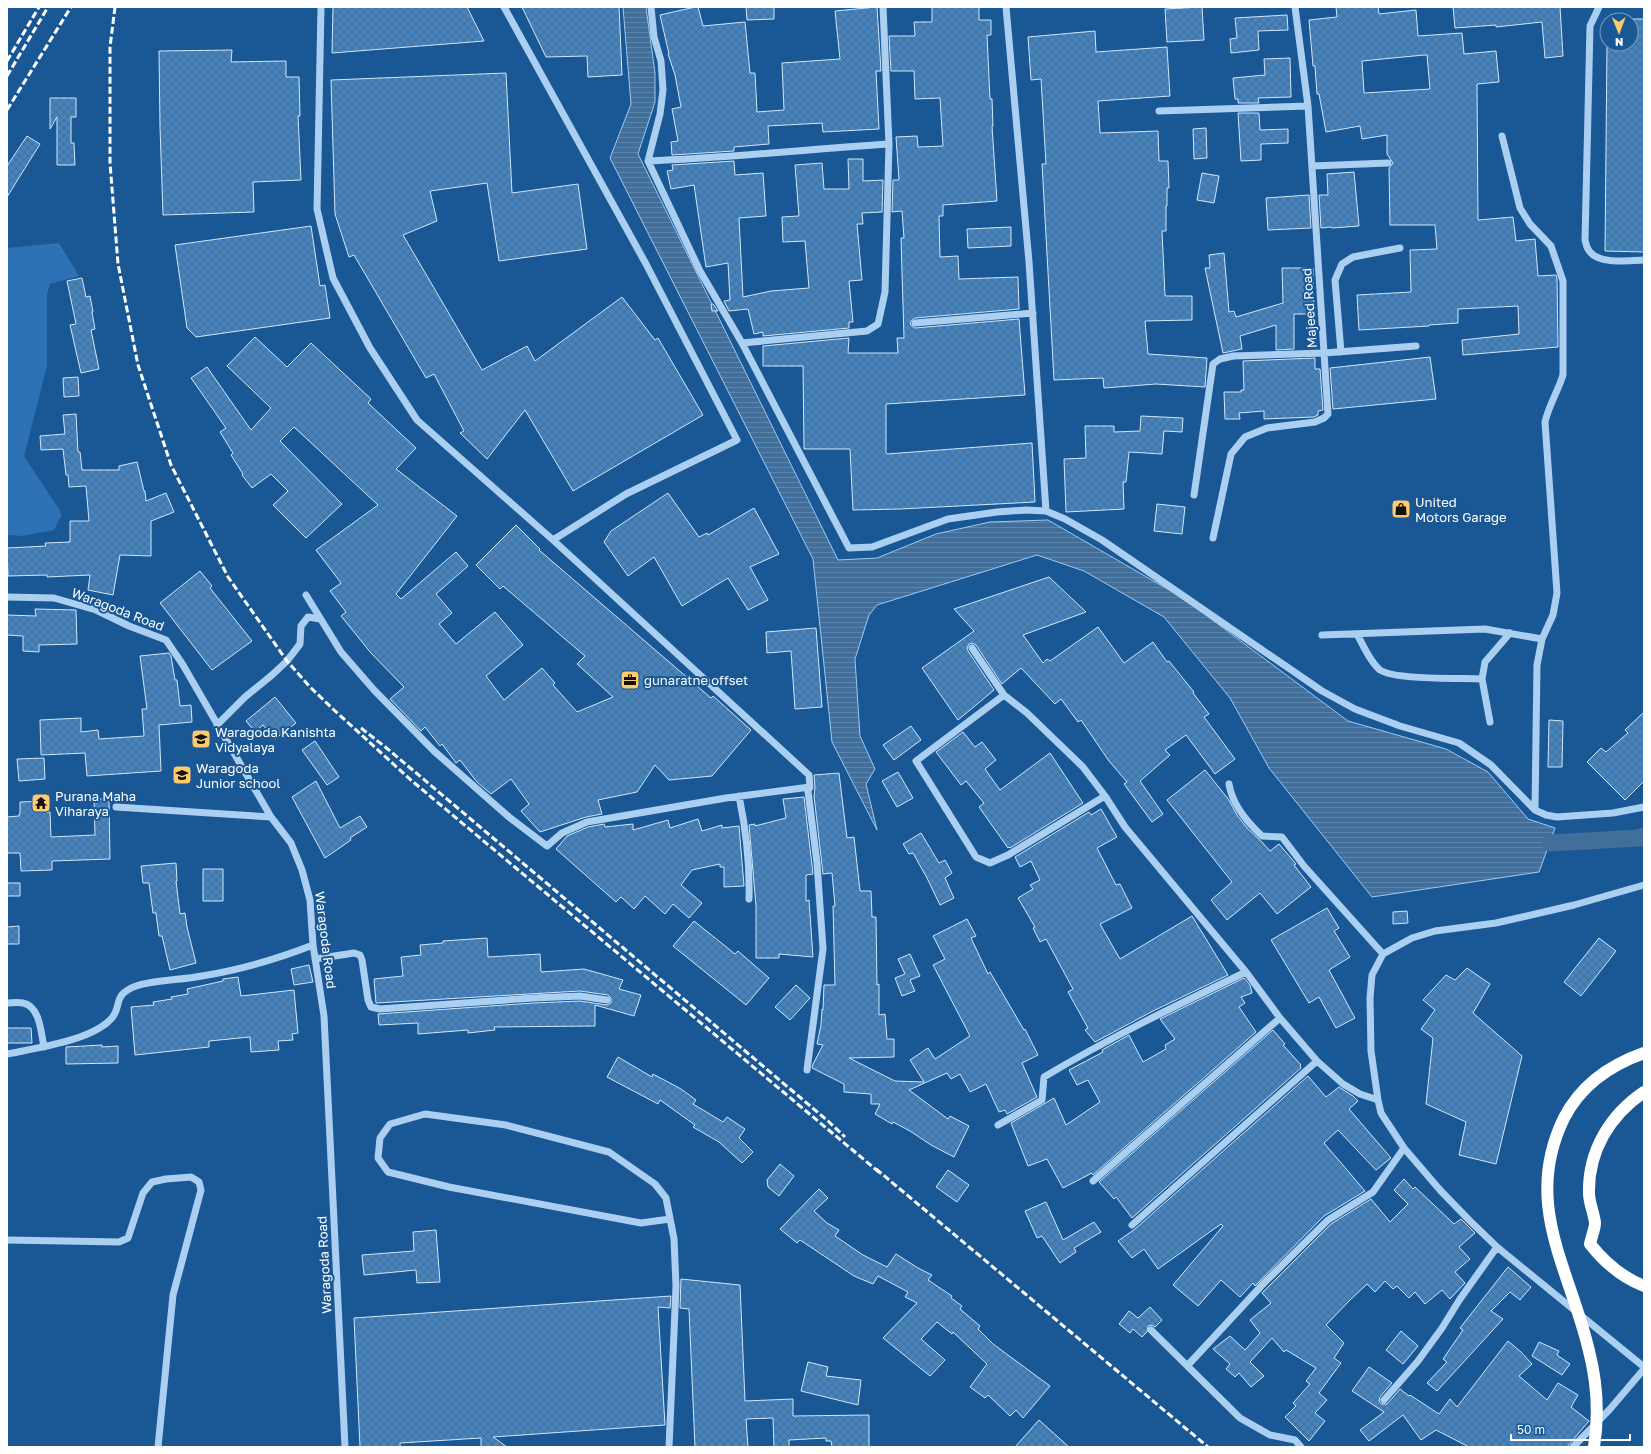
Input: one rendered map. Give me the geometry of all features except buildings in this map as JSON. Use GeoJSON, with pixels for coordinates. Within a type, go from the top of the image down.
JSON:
{"type":"FeatureCollection","features":[{"type":"Feature","properties":{"kind":"highway"},"geometry":{"type":"LineString","coordinates":[[1594,1447],[1597,1409],[1594,1372],[1585,1334],[1562,1268],[1552,1230],[1547,1191],[1549,1162],[1561,1124],[1578,1095],[1588,1084],[1603,1073],[1620,1063],[1644,1053]]}},
{"type":"Feature","properties":{"kind":"highway"},"geometry":{"type":"LineString","coordinates":[[1644,1092],[1621,1110],[1611,1123],[1596,1151],[1592,1165],[1589,1193],[1595,1224],[1590,1244],[1601,1258],[1614,1270],[1625,1278],[1644,1286]]}},
{"type":"Feature","properties":{"kind":"street"},"geometry":{"type":"LineString","coordinates":[[321,7],[317,209],[333,278],[370,348],[417,420],[552,540],[809,775],[810,787],[808,791],[817,863],[823,949],[807,1070]]}},
{"type":"Feature","properties":{"kind":"street"},"geometry":{"type":"LineString","coordinates":[[504,7],[646,264],[737,440],[626,494],[552,540]]}},
{"type":"Feature","properties":{"kind":"street"},"geometry":{"type":"LineString","coordinates":[[651,7],[654,37],[661,61],[663,90],[660,114],[648,161],[700,271],[742,343],[849,548],[872,547],[948,519],[1026,510],[1046,511],[1065,519],[1102,540],[1322,691],[1361,711],[1400,726],[1459,743],[1491,765],[1535,810],[1546,815],[1557,817],[1613,813],[1644,807]]}},
{"type":"Feature","properties":{"kind":"street"},"geometry":{"type":"LineString","coordinates":[[742,343],[867,331],[878,324],[885,292],[889,144],[883,7]]}},
{"type":"Feature","properties":{"kind":"street"},"geometry":{"type":"LineString","coordinates":[[1006,7],[1029,262],[1046,511]]}},
{"type":"Feature","properties":{"kind":"street","name":"Majeed Road"},"geometry":{"type":"LineString","coordinates":[[1214,538],[1231,454],[1245,437],[1267,428],[1315,422],[1324,418],[1328,414],[1308,106],[1295,7]]}},
{"type":"Feature","properties":{"kind":"street"},"geometry":{"type":"LineString","coordinates":[[1599,7],[1590,26],[1585,240],[1588,250],[1593,255],[1604,259],[1618,261],[1644,260]]}},
{"type":"Feature","properties":{"kind":"street"},"geometry":{"type":"LineString","coordinates":[[1159,111],[1308,106]]}},
{"type":"Feature","properties":{"kind":"street"},"geometry":{"type":"LineString","coordinates":[[1502,136],[1520,208],[1530,224],[1551,246],[1563,281],[1563,375],[1559,388],[1548,409],[1545,422],[1557,593],[1553,615],[1542,639],[1537,665],[1535,810]]}},
{"type":"Feature","properties":{"kind":"street"},"geometry":{"type":"LineString","coordinates":[[648,161],[696,159],[889,144]]}},
{"type":"Feature","properties":{"kind":"street"},"geometry":{"type":"LineString","coordinates":[[1312,166],[1388,162]]}},
{"type":"Feature","properties":{"kind":"street"},"geometry":{"type":"LineString","coordinates":[[1341,352],[1335,280],[1342,264],[1353,257],[1400,248]]}},
{"type":"Feature","properties":{"kind":"street"},"geometry":{"type":"LineString","coordinates":[[915,323],[1033,313]]}},
{"type":"Feature","properties":{"kind":"street"},"geometry":{"type":"LineString","coordinates":[[1194,495],[1213,364],[1220,359],[1233,356],[1324,353],[1416,346]]}},
{"type":"Feature","properties":{"kind":"street"},"geometry":{"type":"LineString","coordinates":[[306,595],[341,652],[374,690],[434,751],[509,818],[547,846],[562,833],[587,822],[739,796],[810,787]]}},
{"type":"Feature","properties":{"kind":"street","name":"Waragoda Road"},"geometry":{"type":"LineString","coordinates":[[7,597],[54,598],[96,610],[130,626],[166,640],[183,665],[271,817],[291,843],[302,870],[310,900],[313,946],[324,1016],[345,1447]]}},
{"type":"Feature","properties":{"kind":"street"},"geometry":{"type":"LineString","coordinates":[[217,725],[241,700],[287,661],[300,644],[301,626],[308,617],[320,619]]}},
{"type":"Feature","properties":{"kind":"street"},"geometry":{"type":"LineString","coordinates":[[1322,636],[1485,629],[1542,639]]}},
{"type":"Feature","properties":{"kind":"street"},"geometry":{"type":"LineString","coordinates":[[1490,722],[1482,679],[1485,662],[1510,633]]}},
{"type":"Feature","properties":{"kind":"street"},"geometry":{"type":"LineString","coordinates":[[1356,634],[1373,662],[1381,671],[1402,677],[1482,679]]}},
{"type":"Feature","properties":{"kind":"street"},"geometry":{"type":"LineString","coordinates":[[972,648],[1004,695],[1027,713],[1083,767],[1105,796],[1125,827],[1246,972],[1280,1018],[1317,1061],[1343,1084],[1360,1094],[1378,1100]]}},
{"type":"Feature","properties":{"kind":"street"},"geometry":{"type":"LineString","coordinates":[[1004,695],[916,761],[976,857],[990,863],[1008,855],[1105,796]]}},
{"type":"Feature","properties":{"kind":"street"},"geometry":{"type":"LineString","coordinates":[[1229,784],[1230,795],[1253,827],[1262,836],[1282,837],[1304,866],[1383,954]]}},
{"type":"Feature","properties":{"kind":"street"},"geometry":{"type":"LineString","coordinates":[[739,796],[747,835],[750,876],[749,899]]}},
{"type":"Feature","properties":{"kind":"street"},"geometry":{"type":"LineString","coordinates":[[116,807],[271,817]]}},
{"type":"Feature","properties":{"kind":"street"},"geometry":{"type":"LineString","coordinates":[[1573,1447],[1610,1409],[1644,1368],[1498,1247],[1440,1190],[1404,1148],[1381,1112],[1378,1100],[1371,1051],[1370,998],[1372,976],[1383,954],[1412,938],[1435,931],[1496,923],[1574,905],[1644,885]]}},
{"type":"Feature","properties":{"kind":"street"},"geometry":{"type":"LineString","coordinates":[[7,1054],[44,1047],[91,1033],[101,1028],[113,1016],[124,992],[138,986],[249,967],[313,946]]}},
{"type":"Feature","properties":{"kind":"street"},"geometry":{"type":"LineString","coordinates":[[315,959],[354,953],[360,955],[368,1000],[371,1007],[380,1009],[580,996],[607,1000]]}},
{"type":"Feature","properties":{"kind":"street"},"geometry":{"type":"LineString","coordinates":[[998,1125],[1042,1100],[1044,1077],[1071,1061],[1177,1005],[1246,972]]}},
{"type":"Feature","properties":{"kind":"street"},"geometry":{"type":"LineString","coordinates":[[7,1003],[23,1002],[29,1005],[36,1013],[44,1047]]}},
{"type":"Feature","properties":{"kind":"street"},"geometry":{"type":"LineString","coordinates":[[1093,1181],[1280,1018]]}},
{"type":"Feature","properties":{"kind":"street"},"geometry":{"type":"LineString","coordinates":[[1132,1225],[1317,1061]]}},
{"type":"Feature","properties":{"kind":"street"},"geometry":{"type":"LineString","coordinates":[[669,1447],[676,1286],[674,1239],[666,1198],[655,1184],[609,1152],[506,1125],[425,1114],[390,1124],[380,1138],[378,1158],[388,1172],[449,1187],[640,1223],[670,1219]]}},
{"type":"Feature","properties":{"kind":"street"},"geometry":{"type":"LineString","coordinates":[[1188,1365],[1264,1283],[1328,1220],[1373,1192],[1404,1148]]}},
{"type":"Feature","properties":{"kind":"street"},"geometry":{"type":"LineString","coordinates":[[7,1240],[119,1242],[128,1238],[143,1193],[152,1182],[166,1178],[192,1177],[199,1182],[201,1190],[173,1295],[158,1447]]}},
{"type":"Feature","properties":{"kind":"street"},"geometry":{"type":"LineString","coordinates":[[1384,1400],[1418,1361],[1460,1299],[1498,1247]]}},
{"type":"Feature","properties":{"kind":"street"},"geometry":{"type":"LineString","coordinates":[[1152,1330],[1240,1418],[1270,1435],[1295,1440],[1301,1447]]}},
{"type":"Feature","properties":{"kind":"shaded area"},"geometry":{"type":"Polygon","coordinates":[[[623,7],[646,7],[655,73],[655,102],[638,154],[838,560],[877,558],[936,534],[990,522],[1048,520],[1183,598],[1348,721],[1446,749],[1488,772],[1528,819],[1555,828],[1539,872],[1372,897],[1269,768],[1230,698],[1164,617],[1084,571],[1037,555],[877,605],[869,615],[855,659],[860,736],[875,769],[866,784],[877,830],[832,742],[813,559],[610,158],[631,104],[623,7]]]}},
{"type":"Feature","properties":{"kind":"shaded area"},"geometry":{"type":"Polygon","coordinates":[[[59,243],[79,276],[50,284],[47,294],[47,366],[24,456],[62,514],[54,530],[22,536],[7,535],[7,248],[59,243]]]}},
{"type":"Feature","properties":{"kind":"waterway"},"geometry":{"type":"LineString","coordinates":[[1550,843],[1639,838],[1644,836]]}},
{"type":"Feature","properties":{"kind":"railway"},"geometry":{"type":"LineString","coordinates":[[7,61],[39,7]]}},
{"type":"Feature","properties":{"kind":"railway"},"geometry":{"type":"LineString","coordinates":[[7,76],[48,7]]}},
{"type":"Feature","properties":{"kind":"railway"},"geometry":{"type":"LineString","coordinates":[[7,110],[71,7]]}},
{"type":"Feature","properties":{"kind":"railway"},"geometry":{"type":"LineString","coordinates":[[115,7],[110,47],[110,163],[118,264],[138,365],[171,465],[228,577],[287,661],[309,686],[334,710],[412,781],[880,1173]]}},
{"type":"Feature","properties":{"kind":"railway"},"geometry":{"type":"LineString","coordinates":[[361,728],[389,750],[845,1137]]}},
{"type":"Feature","properties":{"kind":"railway"},"geometry":{"type":"LineString","coordinates":[[876,1169],[1208,1447]]}},
{"type":"Feature","properties":{"kind":"place","name":"United Motors Garage"},"geometry":{"type":"Point","coordinates":[1401,509]}},
{"type":"Feature","properties":{"kind":"place","name":"gunaratne offset"},"geometry":{"type":"Point","coordinates":[630,680]}},
{"type":"Feature","properties":{"kind":"place","name":"Waragoda Kanishta Vidyalaya"},"geometry":{"type":"Point","coordinates":[201,739]}},
{"type":"Feature","properties":{"kind":"place","name":"Waragoda Junior school"},"geometry":{"type":"Point","coordinates":[182,775]}},
{"type":"Feature","properties":{"kind":"place","name":"Purana Maha Viharaya"},"geometry":{"type":"Point","coordinates":[41,803]}}]}
